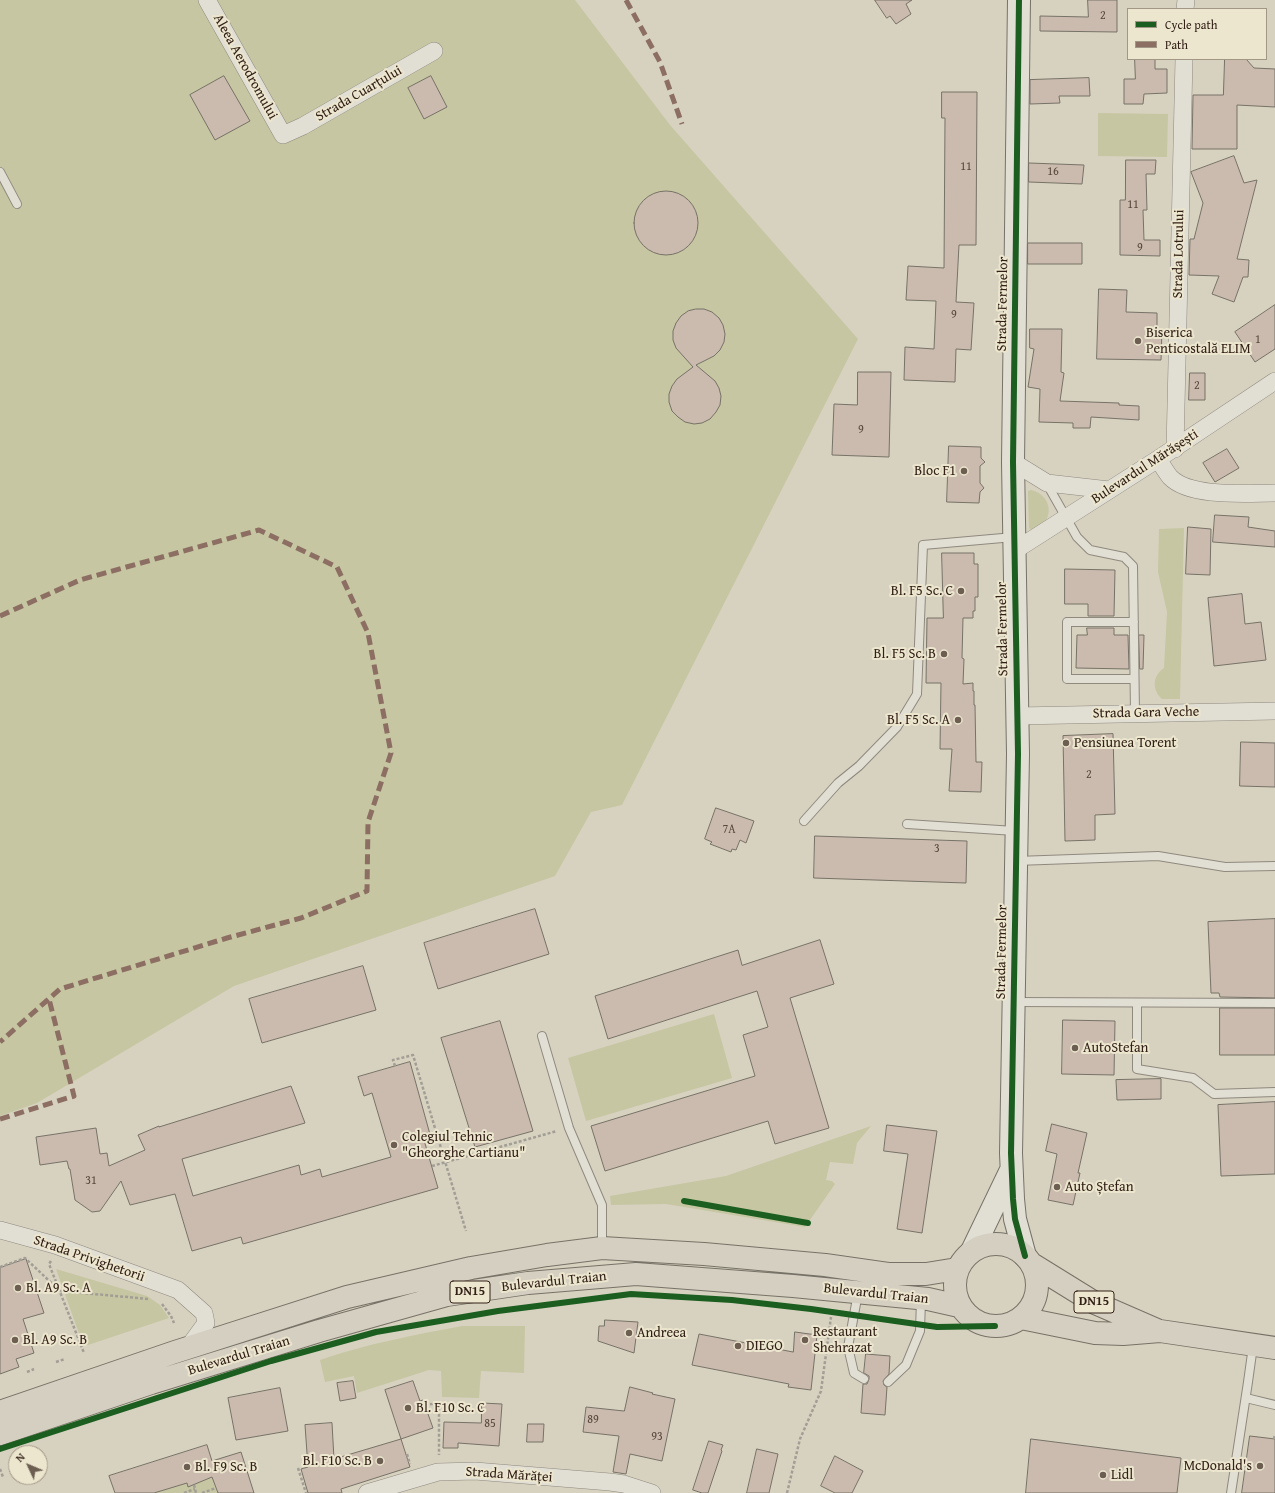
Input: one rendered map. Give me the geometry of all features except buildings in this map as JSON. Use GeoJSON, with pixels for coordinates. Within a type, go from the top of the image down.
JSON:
{"type":"FeatureCollection","features":[{"type":"Feature","properties":{"kind":"main road","name":"DN15"},"geometry":{"type":"LineString","coordinates":[[957,1268],[964,1258],[972,1251],[982,1246],[994,1243],[1005,1244],[1016,1249],[1028,1260],[1095,1303],[1160,1331]]}},
{"type":"Feature","properties":{"kind":"main road","name":"Bulevardul Traian"},"geometry":{"type":"LineString","coordinates":[[0,1412],[347,1297],[471,1268],[547,1255],[602,1248],[728,1256],[888,1274],[926,1274],[957,1268]]}},
{"type":"Feature","properties":{"kind":"main road"},"geometry":{"type":"LineString","coordinates":[[957,1268],[954,1281],[955,1294],[959,1306],[968,1317],[981,1324],[995,1326],[1008,1325],[1021,1318],[1035,1299],[1037,1287],[1036,1275],[1028,1260]]}},
{"type":"Feature","properties":{"kind":"main road","name":"Bulevardul Traian"},"geometry":{"type":"LineString","coordinates":[[0,1434],[151,1383],[319,1331],[447,1296],[528,1283],[636,1274],[793,1286],[921,1298],[959,1306]]}},
{"type":"Feature","properties":{"kind":"main road","name":"DN15"},"geometry":{"type":"LineString","coordinates":[[1021,1318],[1095,1333],[1123,1334],[1160,1331],[1275,1348]]}},
{"type":"Feature","properties":{"kind":"street","name":"Aleea Aerodromului"},"geometry":{"type":"LineString","coordinates":[[207,0],[283,135]]}},
{"type":"Feature","properties":{"kind":"street","name":"Strada Fermelor"},"geometry":{"type":"LineString","coordinates":[[1020,0],[1013,462],[1017,716],[1012,1199],[1015,1219],[1028,1260]]}},
{"type":"Feature","properties":{"kind":"street","name":"Strada Cuarțului"},"geometry":{"type":"LineString","coordinates":[[283,135],[309,122],[434,51]]}},
{"type":"Feature","properties":{"kind":"street","name":"Strada Lotrului"},"geometry":{"type":"LineString","coordinates":[[1174,449],[1184,60]]}},
{"type":"Feature","properties":{"kind":"street","name":"Bulevardul Mărășești"},"geometry":{"type":"LineString","coordinates":[[1014,544],[1065,518],[1174,449],[1275,381]]}},
{"type":"Feature","properties":{"kind":"street"},"geometry":{"type":"LineString","coordinates":[[1158,459],[1170,478],[1183,486],[1204,492],[1275,493]]}},
{"type":"Feature","properties":{"kind":"street"},"geometry":{"type":"LineString","coordinates":[[1013,462],[1047,483],[1109,490]]}},
{"type":"Feature","properties":{"kind":"street","name":"Strada Gara Veche"},"geometry":{"type":"LineString","coordinates":[[1017,716],[1275,711]]}},
{"type":"Feature","properties":{"kind":"street","name":"Strada Fermelor"},"geometry":{"type":"LineString","coordinates":[[972,1251],[1012,1167]]}},
{"type":"Feature","properties":{"kind":"street","name":"Strada Privighetorii"},"geometry":{"type":"LineString","coordinates":[[0,1230],[55,1245],[178,1290],[204,1313],[206,1323],[187,1349]]}},
{"type":"Feature","properties":{"kind":"street","name":"Strada Mărăței"},"geometry":{"type":"LineString","coordinates":[[367,1493],[438,1472],[475,1471],[610,1482],[624,1484],[652,1493]]}},
{"type":"Feature","properties":{"kind":"lane"},"geometry":{"type":"LineString","coordinates":[[0,172],[17,204]]}},
{"type":"Feature","properties":{"kind":"lane"},"geometry":{"type":"LineString","coordinates":[[1047,483],[1065,518],[1077,537],[1090,550],[1124,557],[1134,566],[1134,713]]}},
{"type":"Feature","properties":{"kind":"lane"},"geometry":{"type":"LineString","coordinates":[[804,821],[838,783],[859,766],[897,727],[917,694],[924,545],[1014,544]]}},
{"type":"Feature","properties":{"kind":"lane"},"geometry":{"type":"LineString","coordinates":[[1134,622],[1067,622],[1067,679],[1134,679]]}},
{"type":"Feature","properties":{"kind":"lane"},"geometry":{"type":"LineString","coordinates":[[907,824],[1016,832]]}},
{"type":"Feature","properties":{"kind":"lane"},"geometry":{"type":"LineString","coordinates":[[1016,861],[1158,856],[1225,867],[1275,866]]}},
{"type":"Feature","properties":{"kind":"lane"},"geometry":{"type":"LineString","coordinates":[[1013,1002],[1275,1003]]}},
{"type":"Feature","properties":{"kind":"lane"},"geometry":{"type":"LineString","coordinates":[[1137,1003],[1137,1069],[1193,1078],[1214,1094],[1275,1092]]}},
{"type":"Feature","properties":{"kind":"lane"},"geometry":{"type":"LineString","coordinates":[[542,1036],[569,1128],[602,1205],[602,1248]]}},
{"type":"Feature","properties":{"kind":"lane"},"geometry":{"type":"LineString","coordinates":[[858,1293],[848,1347],[854,1373],[864,1379]]}},
{"type":"Feature","properties":{"kind":"lane"},"geometry":{"type":"LineString","coordinates":[[888,1382],[906,1365],[920,1331],[921,1298]]}},
{"type":"Feature","properties":{"kind":"lane"},"geometry":{"type":"LineString","coordinates":[[1231,1493],[1253,1345]]}},
{"type":"Feature","properties":{"kind":"lane"},"geometry":{"type":"LineString","coordinates":[[1246,1398],[1275,1405]]}},
{"type":"Feature","properties":{"kind":"path"},"geometry":{"type":"LineString","coordinates":[[395,1066],[393,1060],[413,1055],[466,1231]]}},
{"type":"Feature","properties":{"kind":"path"},"geometry":{"type":"LineString","coordinates":[[432,1166],[569,1128]]}},
{"type":"Feature","properties":{"kind":"path"},"geometry":{"type":"LineString","coordinates":[[0,1267],[25,1258],[60,1291],[149,1299]]}},
{"type":"Feature","properties":{"kind":"path"},"geometry":{"type":"LineString","coordinates":[[49,1264],[84,1353]]}},
{"type":"Feature","properties":{"kind":"path"},"geometry":{"type":"LineString","coordinates":[[157,1300],[162,1303],[174,1323]]}},
{"type":"Feature","properties":{"kind":"path"},"geometry":{"type":"LineString","coordinates":[[826,1312],[853,1315]]}},
{"type":"Feature","properties":{"kind":"path"},"geometry":{"type":"LineString","coordinates":[[786,1493],[800,1440],[821,1391],[832,1317]]}},
{"type":"Feature","properties":{"kind":"path"},"geometry":{"type":"LineString","coordinates":[[56,1362],[65,1359]]}},
{"type":"Feature","properties":{"kind":"path"},"geometry":{"type":"LineString","coordinates":[[27,1372],[34,1369]]}},
{"type":"Feature","properties":{"kind":"path"},"geometry":{"type":"LineString","coordinates":[[425,1405],[440,1403],[439,1455]]}},
{"type":"Feature","properties":{"kind":"path"},"geometry":{"type":"LineString","coordinates":[[1274,1439],[1275,1434]]}},
{"type":"Feature","properties":{"kind":"path"},"geometry":{"type":"LineString","coordinates":[[298,1468],[306,1493]]}},
{"type":"Feature","properties":{"kind":"path"},"geometry":{"type":"LineString","coordinates":[[0,1469],[3,1477]]}},
{"type":"Feature","properties":{"kind":"path"},"geometry":{"type":"LineString","coordinates":[[194,1485],[196,1493]]}},
{"type":"Feature","properties":{"kind":"path"},"geometry":{"type":"LineString","coordinates":[[202,1493],[216,1488]]}},
{"type":"Feature","properties":{"kind":"path"},"geometry":{"type":"LineString","coordinates":[[184,1493],[195,1489]]}},
{"type":"Feature","properties":{"kind":"green space"},"geometry":{"type":"Polygon","coordinates":[[[0,0],[575,0],[670,125],[858,339],[622,805],[591,812],[555,876],[234,986],[37,1103],[0,1116],[0,0]]]}},
{"type":"Feature","properties":{"kind":"green space"},"geometry":{"type":"Polygon","coordinates":[[[1098,113],[1168,114],[1167,157],[1098,156],[1098,113]]]}},
{"type":"Feature","properties":{"kind":"green space"},"geometry":{"type":"Polygon","coordinates":[[[1031,490],[1041,494],[1047,502],[1049,512],[1044,523],[1031,530],[1029,528],[1028,491],[1031,490]]]}},
{"type":"Feature","properties":{"kind":"green space"},"geometry":{"type":"Polygon","coordinates":[[[1184,528],[1180,699],[1162,699],[1155,687],[1155,679],[1164,668],[1167,612],[1158,572],[1159,529],[1184,528]]]}},
{"type":"Feature","properties":{"kind":"green space"},"geometry":{"type":"Polygon","coordinates":[[[714,1014],[732,1078],[586,1121],[568,1058],[714,1014]]]}},
{"type":"Feature","properties":{"kind":"green space"},"geometry":{"type":"Polygon","coordinates":[[[871,1126],[857,1143],[853,1164],[830,1162],[826,1180],[832,1181],[835,1184],[805,1227],[666,1204],[611,1205],[610,1196],[726,1176],[871,1126]]]}},
{"type":"Feature","properties":{"kind":"green space"},"geometry":{"type":"Polygon","coordinates":[[[56,1269],[147,1296],[160,1305],[169,1318],[85,1345],[82,1342],[56,1269]]]}},
{"type":"Feature","properties":{"kind":"green space"},"geometry":{"type":"Polygon","coordinates":[[[462,1326],[525,1326],[524,1373],[481,1371],[479,1398],[442,1397],[441,1371],[429,1370],[357,1393],[354,1376],[325,1382],[320,1360],[337,1354],[408,1336],[462,1326]]]}},
{"type":"Feature","properties":{"kind":"green space"},"geometry":{"type":"Polygon","coordinates":[[[216,1473],[215,1483],[217,1492],[221,1491],[222,1493],[154,1493],[216,1473]]]}},
{"type":"Feature","properties":{"kind":"marked path"},"geometry":{"type":"LineString","coordinates":[[626,0],[660,62],[682,124]]}},
{"type":"Feature","properties":{"kind":"marked path"},"geometry":{"type":"LineString","coordinates":[[0,616],[80,580],[259,530],[337,567],[368,633],[391,753],[368,822],[367,891],[301,918],[227,938],[60,989],[0,1042]]}},
{"type":"Feature","properties":{"kind":"marked path"},"geometry":{"type":"LineString","coordinates":[[0,1119],[74,1096],[49,999]]}},
{"type":"Feature","properties":{"kind":"cycle path"},"geometry":{"type":"LineString","coordinates":[[1019,0],[1013,462],[1018,754],[1011,1153],[1015,1219],[1025,1256]]}},
{"type":"Feature","properties":{"kind":"cycle path"},"geometry":{"type":"LineString","coordinates":[[684,1201],[808,1223]]}},
{"type":"Feature","properties":{"kind":"cycle path"},"geometry":{"type":"LineString","coordinates":[[0,1449],[271,1361],[376,1332],[498,1311],[631,1294],[732,1300],[811,1309],[937,1327],[995,1326]]}},
{"type":"Feature","properties":{"kind":"place","name":"Biserica Penticostală ELIM"},"geometry":{"type":"Point","coordinates":[1138,341]}},
{"type":"Feature","properties":{"kind":"place","name":"Bloc F1"},"geometry":{"type":"Point","coordinates":[964,471]}},
{"type":"Feature","properties":{"kind":"place","name":"Bl. F5 Sc. C"},"geometry":{"type":"Point","coordinates":[961,591]}},
{"type":"Feature","properties":{"kind":"place","name":"Bl. F5 Sc. B"},"geometry":{"type":"Point","coordinates":[944,654]}},
{"type":"Feature","properties":{"kind":"place","name":"Bl. F5 Sc. A"},"geometry":{"type":"Point","coordinates":[958,720]}},
{"type":"Feature","properties":{"kind":"place","name":"Pensiunea Torent"},"geometry":{"type":"Point","coordinates":[1066,743]}},
{"type":"Feature","properties":{"kind":"place","name":"AutoStefan"},"geometry":{"type":"Point","coordinates":[1075,1048]}},
{"type":"Feature","properties":{"kind":"place","name":"Colegiul Tehnic \"Gheorghe Cartianu\""},"geometry":{"type":"Point","coordinates":[394,1145]}},
{"type":"Feature","properties":{"kind":"place","name":"Auto Ștefan"},"geometry":{"type":"Point","coordinates":[1057,1187]}},
{"type":"Feature","properties":{"kind":"place","name":"Bl. A9 Sc. A"},"geometry":{"type":"Point","coordinates":[18,1288]}},
{"type":"Feature","properties":{"kind":"place","name":"Andreea"},"geometry":{"type":"Point","coordinates":[629,1333]}},
{"type":"Feature","properties":{"kind":"place","name":"Bl. A9 Sc. B"},"geometry":{"type":"Point","coordinates":[15,1340]}},
{"type":"Feature","properties":{"kind":"place","name":"Restaurant Shehrazat"},"geometry":{"type":"Point","coordinates":[805,1340]}},
{"type":"Feature","properties":{"kind":"place","name":"DIEGO"},"geometry":{"type":"Point","coordinates":[738,1346]}},
{"type":"Feature","properties":{"kind":"place","name":"Bl. F10 Sc. C"},"geometry":{"type":"Point","coordinates":[408,1408]}},
{"type":"Feature","properties":{"kind":"place","name":"Bl. F10 Sc. B"},"geometry":{"type":"Point","coordinates":[380,1461]}},
{"type":"Feature","properties":{"kind":"place","name":"McDonald's"},"geometry":{"type":"Point","coordinates":[1260,1466]}},
{"type":"Feature","properties":{"kind":"place","name":"Bl. F9 Sc. B"},"geometry":{"type":"Point","coordinates":[187,1467]}},
{"type":"Feature","properties":{"kind":"place","name":"Lidl"},"geometry":{"type":"Point","coordinates":[1103,1475]}}]}
